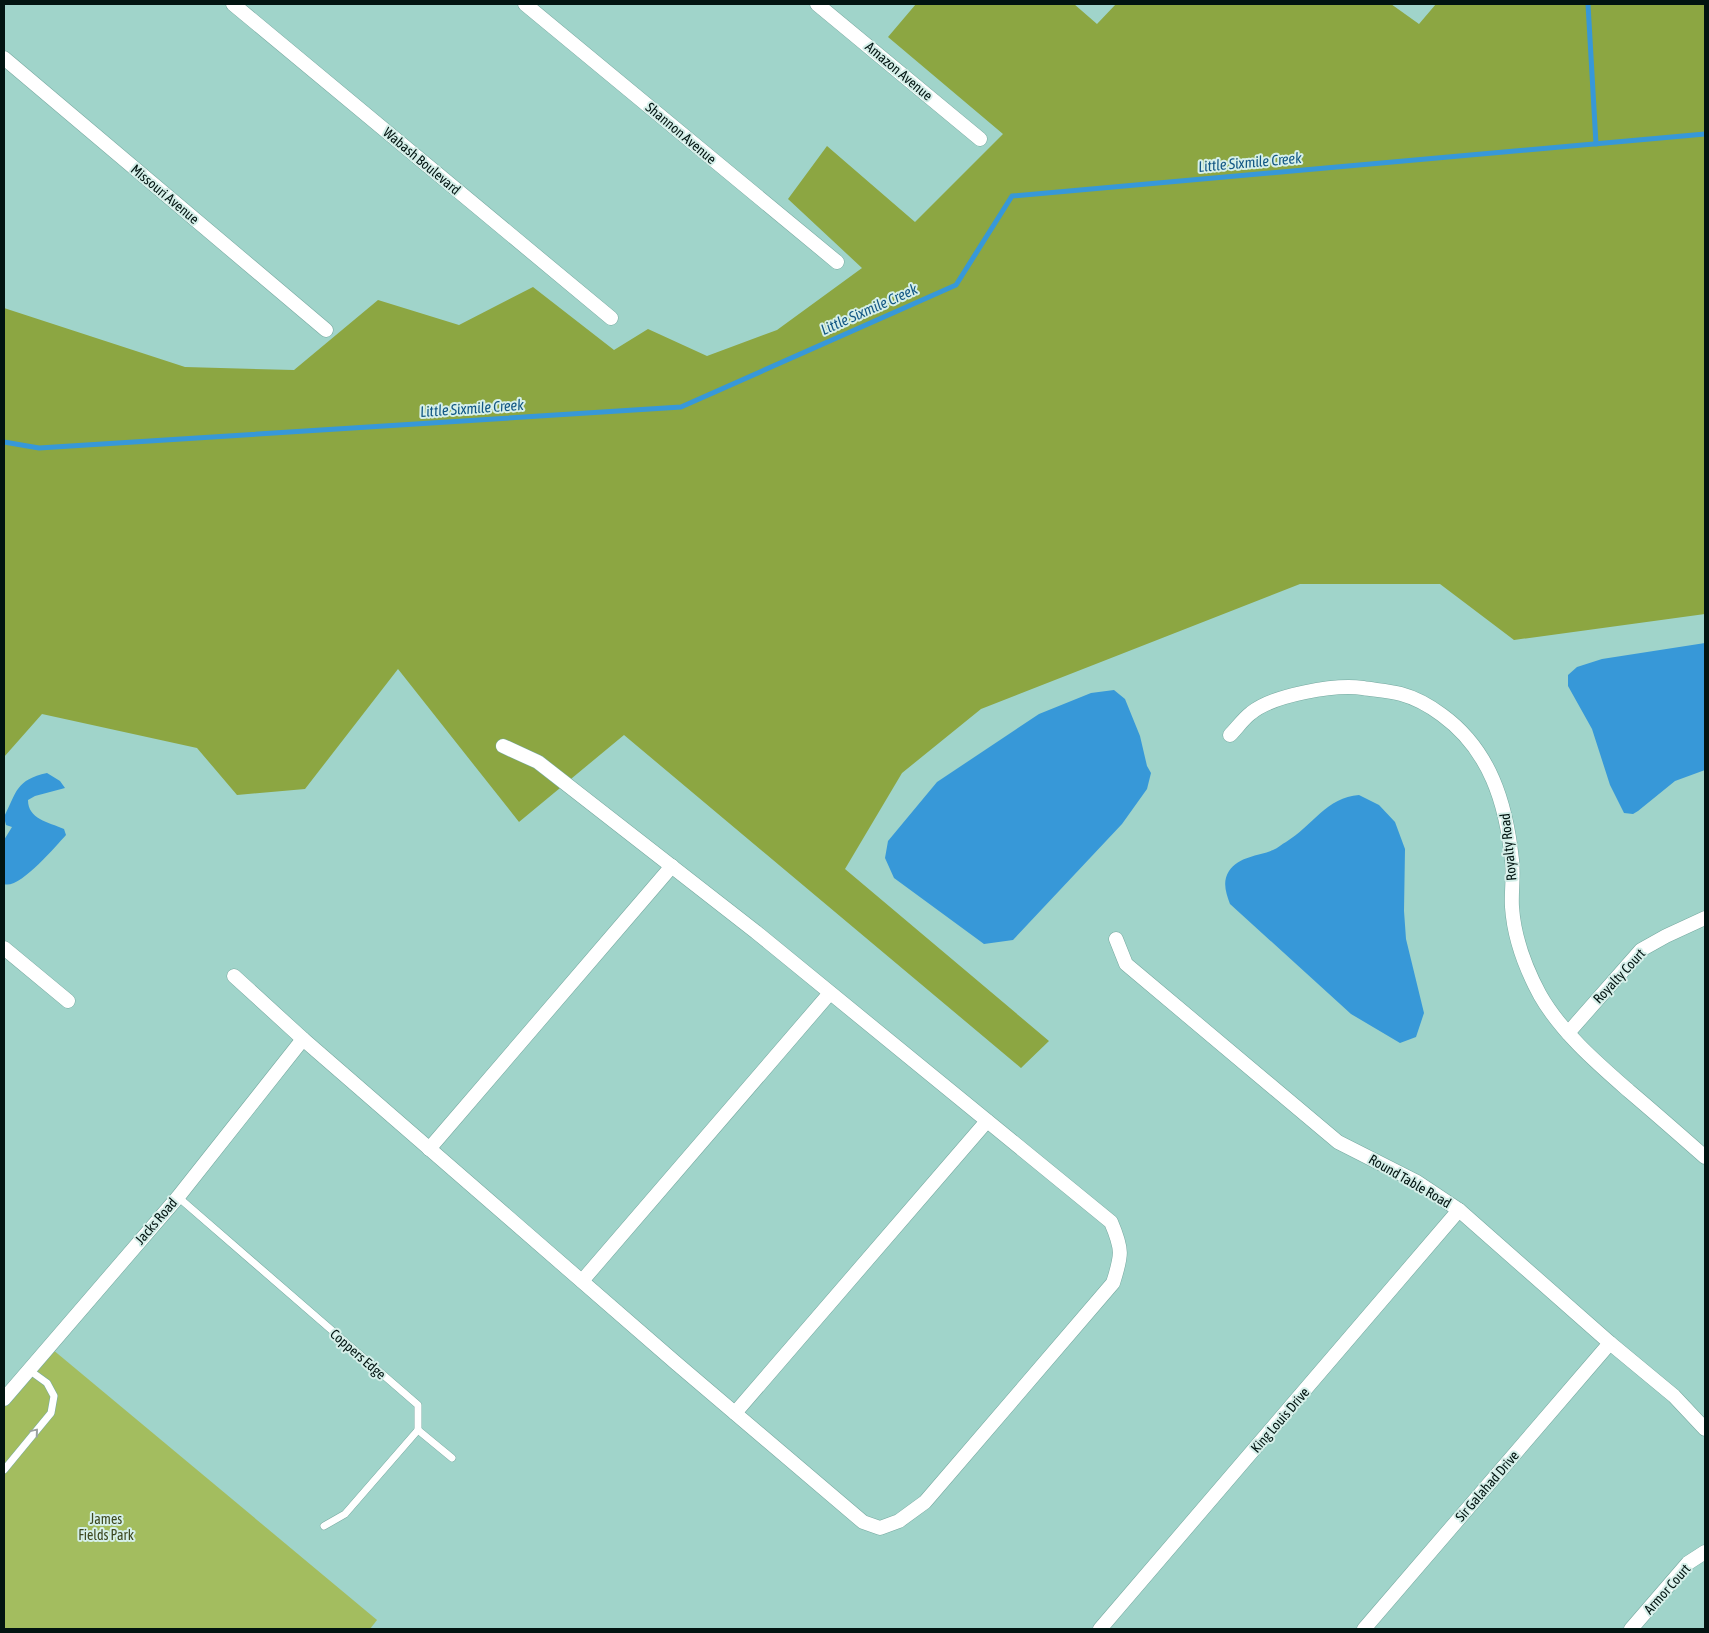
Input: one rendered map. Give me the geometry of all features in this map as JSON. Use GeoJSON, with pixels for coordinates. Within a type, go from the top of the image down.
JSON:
{"type":"FeatureCollection","features":[{"type":"Feature","properties":{"kind":"street","name":"Wabash Boulevard"},"geometry":{"type":"LineString","coordinates":[[232,4],[611,318]]}},
{"type":"Feature","properties":{"kind":"street","name":"Shannon Avenue"},"geometry":{"type":"LineString","coordinates":[[525,4],[837,262]]}},
{"type":"Feature","properties":{"kind":"street","name":"Amazon Avenue"},"geometry":{"type":"LineString","coordinates":[[817,4],[980,139]]}},
{"type":"Feature","properties":{"kind":"street","name":"Missouri Avenue"},"geometry":{"type":"LineString","coordinates":[[4,58],[326,330]]}},
{"type":"Feature","properties":{"kind":"street","name":"Royalty Road"},"geometry":{"type":"LineString","coordinates":[[1230,735],[1252,712],[1282,697],[1316,690],[1352,687],[1402,694],[1429,706],[1453,724],[1473,744],[1489,767],[1500,798],[1507,826],[1512,862],[1512,908],[1517,936],[1527,969],[1541,996],[1568,1033],[1591,1058],[1705,1157]]}},
{"type":"Feature","properties":{"kind":"street"},"geometry":{"type":"LineString","coordinates":[[234,976],[303,1039],[582,1282],[863,1522],[880,1528],[899,1521],[925,1502],[1113,1283],[1120,1261],[1120,1244],[1111,1222],[672,866],[538,762],[503,746]]}},
{"type":"Feature","properties":{"kind":"street"},"geometry":{"type":"LineString","coordinates":[[430,1149],[672,866]]}},
{"type":"Feature","properties":{"kind":"street","name":"Royalty Court"},"geometry":{"type":"LineString","coordinates":[[1568,1033],[1641,950],[1705,918]]}},
{"type":"Feature","properties":{"kind":"street","name":"Round Table Road"},"geometry":{"type":"LineString","coordinates":[[1116,939],[1126,964],[1338,1142],[1417,1182],[1459,1210],[1610,1343],[1674,1396],[1705,1429]]}},
{"type":"Feature","properties":{"kind":"street"},"geometry":{"type":"LineString","coordinates":[[4,948],[68,1001]]}},
{"type":"Feature","properties":{"kind":"street"},"geometry":{"type":"LineString","coordinates":[[582,1282],[830,993]]}},
{"type":"Feature","properties":{"kind":"street","name":"Jacks Road"},"geometry":{"type":"LineString","coordinates":[[4,1399],[178,1196],[303,1039]]}},
{"type":"Feature","properties":{"kind":"street"},"geometry":{"type":"LineString","coordinates":[[735,1413],[986,1121]]}},
{"type":"Feature","properties":{"kind":"street","name":"King Louis Drive"},"geometry":{"type":"LineString","coordinates":[[1100,1629],[1459,1210]]}},
{"type":"Feature","properties":{"kind":"street","name":"Sir Galahad Drive"},"geometry":{"type":"LineString","coordinates":[[1364,1629],[1610,1343]]}},
{"type":"Feature","properties":{"kind":"street","name":"Armor Court"},"geometry":{"type":"LineString","coordinates":[[1631,1629],[1688,1563],[1705,1552]]}},
{"type":"Feature","properties":{"kind":"lane","name":"Coppers Edge"},"geometry":{"type":"LineString","coordinates":[[178,1196],[418,1405],[418,1430]]}},
{"type":"Feature","properties":{"kind":"lane"},"geometry":{"type":"LineString","coordinates":[[4,1470],[51,1413],[54,1396],[47,1383],[29,1370]]}},
{"type":"Feature","properties":{"kind":"lane"},"geometry":{"type":"LineString","coordinates":[[324,1526],[345,1514],[418,1430],[452,1458]]}},
{"type":"Feature","properties":{"kind":"green space"},"geometry":{"type":"Polygon","coordinates":[[[916,4],[1074,4],[1097,24],[1116,4],[1391,4],[1419,24],[1436,4],[1705,4],[1705,614],[1514,640],[1440,584],[1300,584],[981,709],[902,773],[845,869],[1049,1041],[1021,1068],[624,735],[519,822],[398,669],[305,789],[237,795],[197,748],[42,714],[4,757],[4,308],[185,367],[294,370],[378,300],[459,325],[533,287],[614,350],[648,329],[707,356],[777,330],[862,268],[788,199],[827,146],[915,222],[1003,134],[888,37],[916,4]]]}},
{"type":"Feature","properties":{"kind":"green space","name":"James Fields Park"},"geometry":{"type":"Polygon","coordinates":[[[52,1349],[377,1620],[370,1629],[4,1629],[4,1407],[52,1349]]]}},
{"type":"Feature","properties":{"kind":"water"},"geometry":{"type":"Polygon","coordinates":[[[1705,643],[1705,770],[1675,781],[1633,814],[1624,813],[1610,785],[1592,729],[1568,686],[1568,675],[1577,667],[1602,659],[1705,643]]]}},
{"type":"Feature","properties":{"kind":"water"},"geometry":{"type":"Polygon","coordinates":[[[1114,690],[1125,699],[1140,736],[1147,766],[1151,773],[1147,789],[1122,824],[1013,940],[984,944],[894,878],[885,858],[888,841],[937,782],[1039,714],[1091,693],[1114,690]]]}},
{"type":"Feature","properties":{"kind":"water"},"geometry":{"type":"Polygon","coordinates":[[[47,773],[60,781],[65,788],[35,796],[28,800],[29,806],[35,816],[64,829],[66,835],[27,874],[18,881],[4,884],[4,840],[12,827],[6,825],[4,817],[15,793],[23,783],[47,773]]]}},
{"type":"Feature","properties":{"kind":"water"},"geometry":{"type":"Polygon","coordinates":[[[1359,795],[1379,805],[1395,822],[1405,849],[1404,911],[1406,939],[1424,1013],[1416,1037],[1400,1043],[1351,1014],[1230,904],[1225,888],[1229,871],[1238,862],[1275,849],[1338,801],[1359,795]]]}},
{"type":"Feature","properties":{"kind":"waterway"},"geometry":{"type":"LineString","coordinates":[[1588,4],[1596,144]]}},
{"type":"Feature","properties":{"kind":"waterway","name":"Little Sixmile Creek"},"geometry":{"type":"LineString","coordinates":[[4,442],[39,448],[681,407],[956,285],[1012,196],[1705,134]]}}]}
